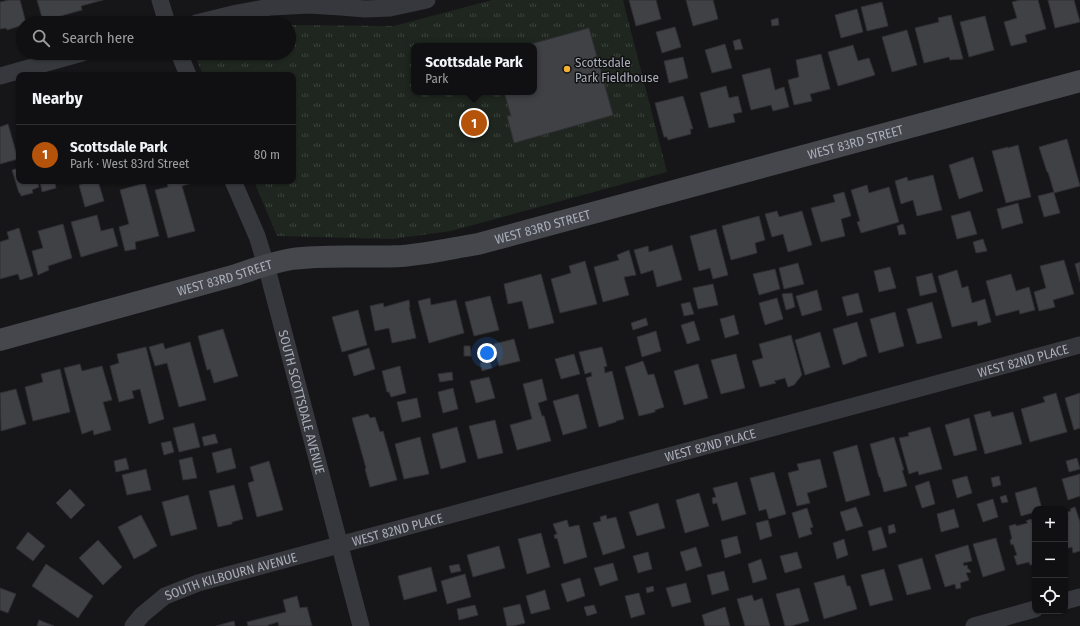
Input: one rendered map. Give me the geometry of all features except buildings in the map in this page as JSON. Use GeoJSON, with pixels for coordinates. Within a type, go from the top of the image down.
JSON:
{"type":"FeatureCollection","features":[{"type":"Feature","properties":{"kind":"street"},"geometry":{"type":"LineString","coordinates":[[160,0],[165,16]]}},
{"type":"Feature","properties":{"kind":"street"},"geometry":{"type":"LineString","coordinates":[[229,16],[271,8],[309,5],[365,9],[390,8],[421,1]]}},
{"type":"Feature","properties":{"kind":"street"},"geometry":{"type":"LineString","coordinates":[[0,76],[57,60]]}},
{"type":"Feature","properties":{"kind":"street"},"geometry":{"type":"LineString","coordinates":[[182,60],[187,72]]}},
{"type":"Feature","properties":{"kind":"street","name":"WEST 83RD STREET"},"geometry":{"type":"LineString","coordinates":[[0,340],[291,259],[402,256],[478,244],[1080,81]]}},
{"type":"Feature","properties":{"kind":"street","name":"SOUTH SCOTTSDALE AVENUE"},"geometry":{"type":"LineString","coordinates":[[234,184],[257,236],[266,265],[361,626]]}},
{"type":"Feature","properties":{"kind":"street","name":"WEST 82ND PLACE"},"geometry":{"type":"LineString","coordinates":[[340,544],[1080,345]]}},
{"type":"Feature","properties":{"kind":"street","name":"SOUTH KILBOURN AVENUE"},"geometry":{"type":"LineString","coordinates":[[134,626],[142,615],[165,596],[198,583],[340,544]]}},
{"type":"Feature","properties":{"kind":"street"},"geometry":{"type":"LineString","coordinates":[[1068,600],[1080,597]]}},
{"type":"Feature","properties":{"kind":"street"},"geometry":{"type":"LineString","coordinates":[[974,626],[1032,610]]}},
{"type":"Feature","properties":{"kind":"green space"},"geometry":{"type":"Polygon","coordinates":[[[492,0],[623,0],[667,172],[451,231],[393,239],[277,236],[255,184],[296,184],[296,72],[202,72],[197,60],[296,60],[296,25],[394,26],[492,0]]]}},
{"type":"Feature","properties":{"kind":"place","name":"Scottsdale Park Fieldhouse"},"geometry":{"type":"Point","coordinates":[567,69]}},
{"type":"Feature","properties":{"kind":"place","name":"Scottsdale Park"},"geometry":{"type":"Point","coordinates":[474,123]}}]}
